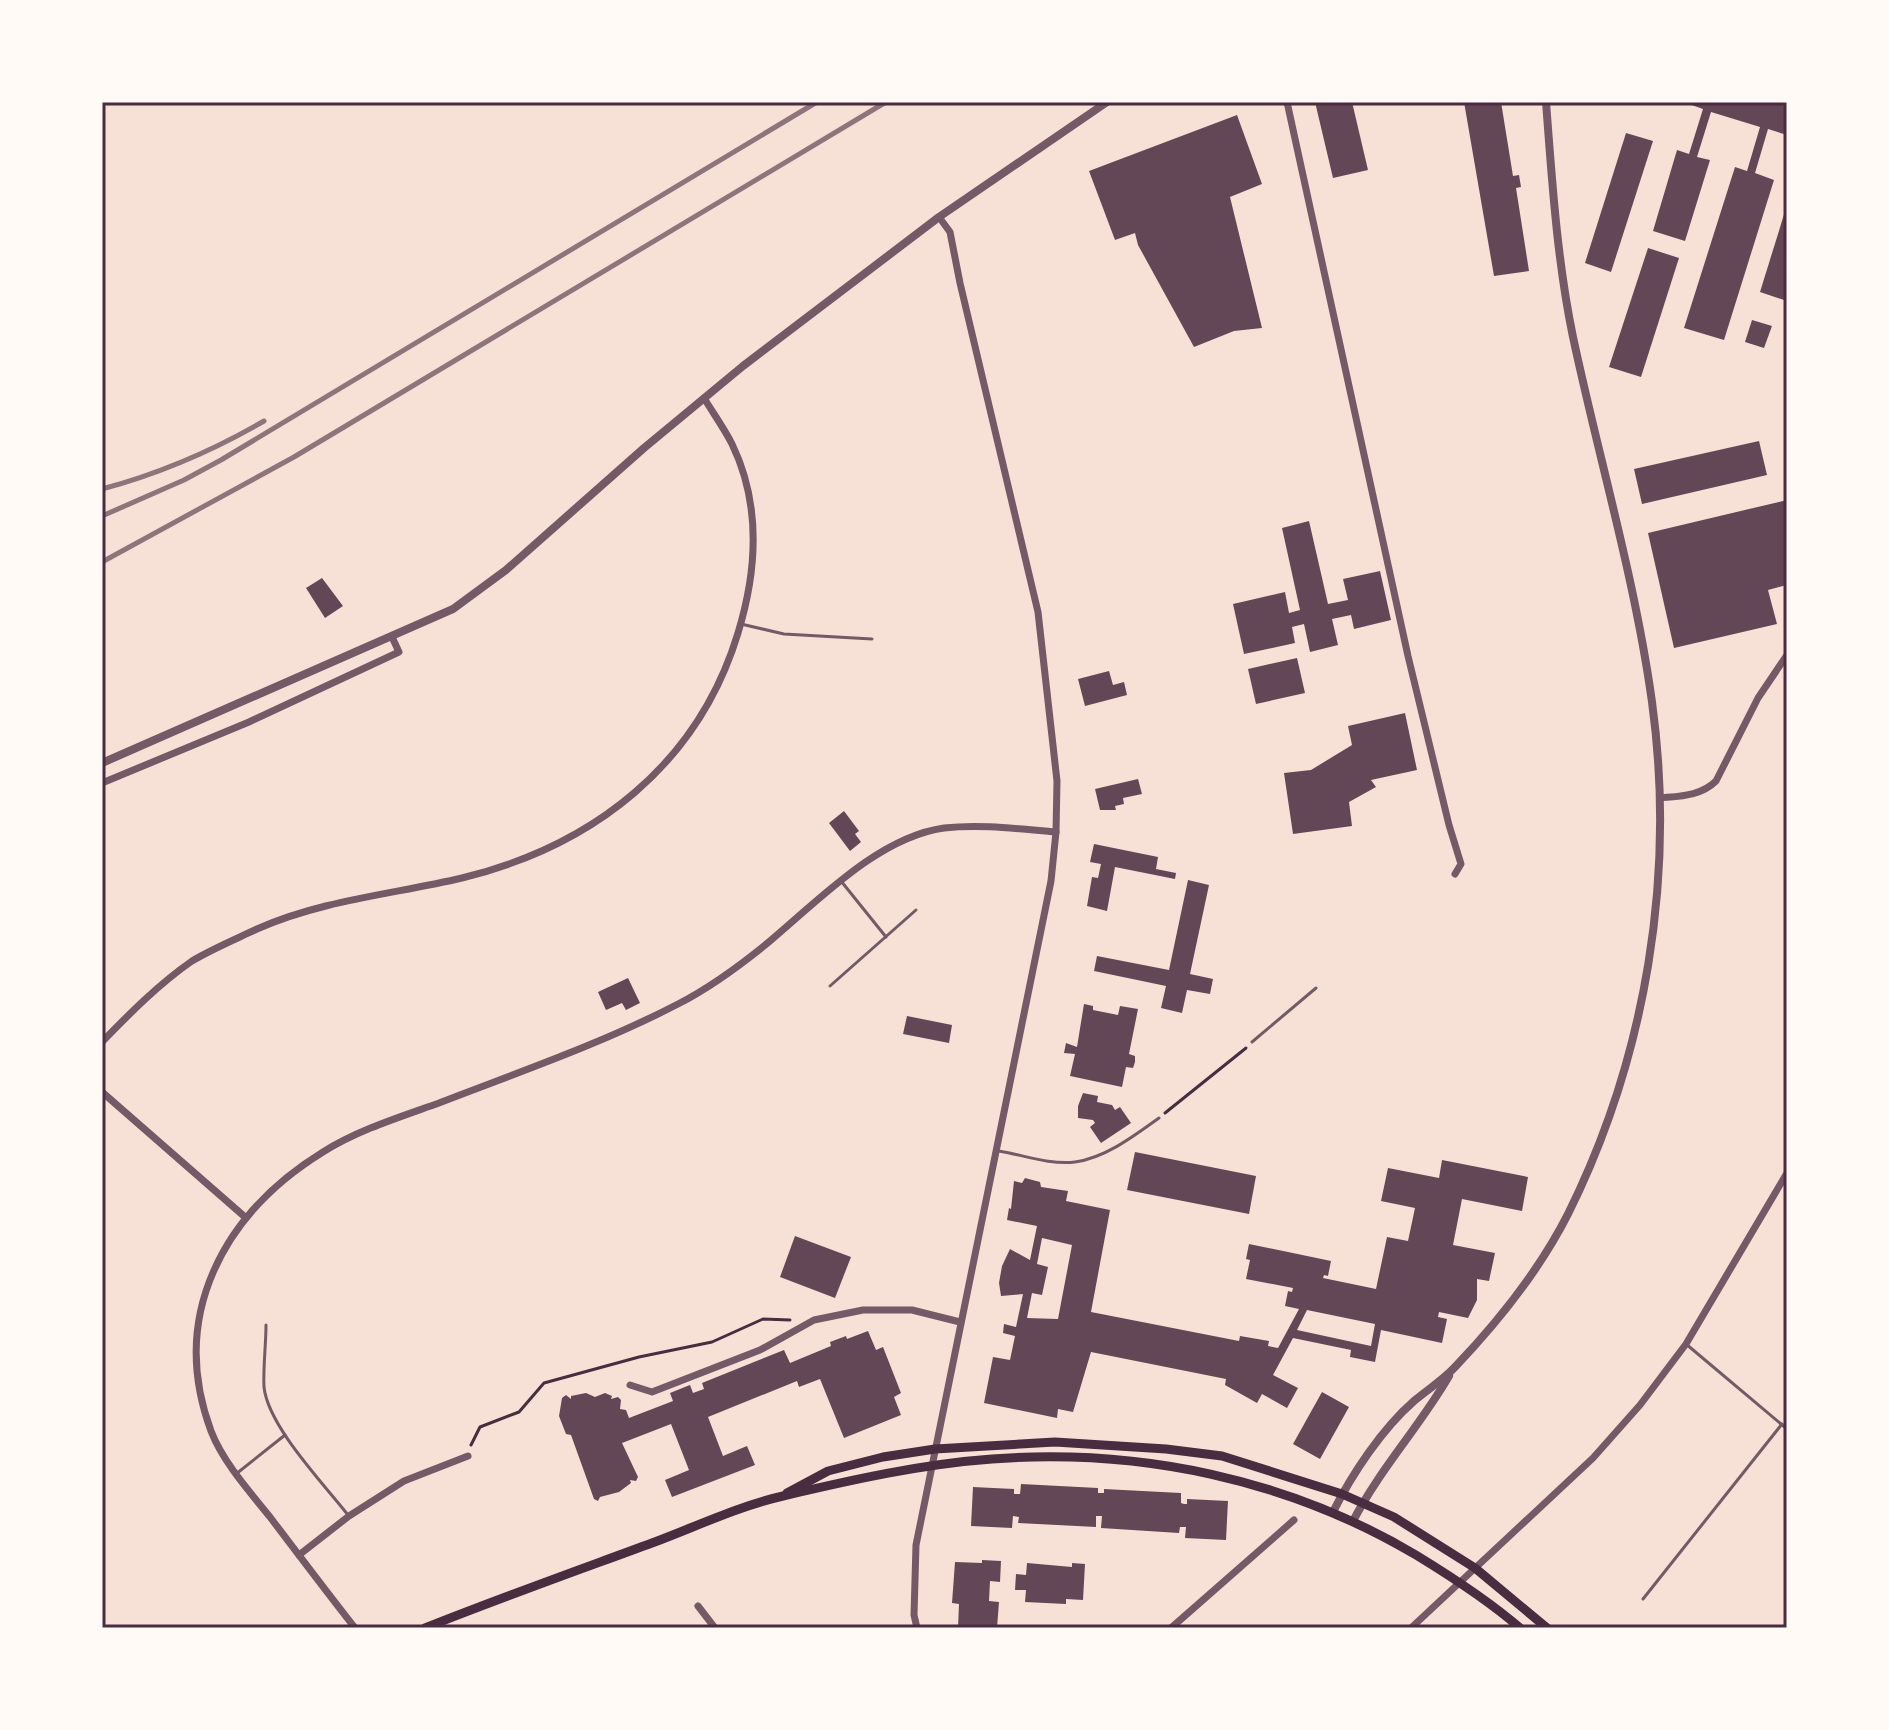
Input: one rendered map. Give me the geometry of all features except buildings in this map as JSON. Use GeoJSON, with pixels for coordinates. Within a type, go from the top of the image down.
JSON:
{"type":"FeatureCollection","features":[{"type":"Feature","properties":{"kind":"main road"},"geometry":{"type":"LineString","coordinates":[[425,1628],[782,1496],[828,1471],[883,1457],[935,1449],[1055,1442],[1222,1456],[1342,1494],[1394,1517],[1475,1568],[1547,1628]]}},
{"type":"Feature","properties":{"kind":"main road"},"geometry":{"type":"LineString","coordinates":[[782,1496],[931,1466],[992,1459],[1083,1457],[1164,1465],[1248,1482],[1353,1521],[1461,1582],[1520,1628]]}},
{"type":"Feature","properties":{"kind":"street"},"geometry":{"type":"LineString","coordinates":[[102,763],[453,609],[506,570],[704,398],[939,217],[1107,102]]}},
{"type":"Feature","properties":{"kind":"street"},"geometry":{"type":"LineString","coordinates":[[1287,102],[1408,656],[1461,864],[1455,874]]}},
{"type":"Feature","properties":{"kind":"street"},"geometry":{"type":"LineString","coordinates":[[1333,1512],[1361,1465],[1411,1404],[1452,1370],[1529,1279],[1546,1253],[1583,1182],[1612,1113],[1646,976],[1658,879],[1660,798],[1657,745],[1645,661],[1623,549],[1573,335],[1565,287],[1546,102]]}},
{"type":"Feature","properties":{"kind":"street"},"geometry":{"type":"LineString","coordinates":[[917,1628],[914,1615],[914,1557],[1051,881],[1057,781],[1038,612],[950,232],[939,217]]}},
{"type":"Feature","properties":{"kind":"street"},"geometry":{"type":"LineString","coordinates":[[102,1042],[164,983],[194,960],[260,928],[339,902],[462,878],[509,865],[556,845],[602,818],[651,779],[685,740],[719,683],[741,624],[753,551],[751,505],[731,443],[704,398]]}},
{"type":"Feature","properties":{"kind":"street"},"geometry":{"type":"LineString","coordinates":[[102,783],[249,722],[399,652],[392,637]]}},
{"type":"Feature","properties":{"kind":"street"},"geometry":{"type":"LineString","coordinates":[[1660,798],[1693,794],[1705,790],[1716,781],[1758,698],[1787,655]]}},
{"type":"Feature","properties":{"kind":"street"},"geometry":{"type":"LineString","coordinates":[[355,1628],[236,1474],[212,1433],[200,1392],[196,1349],[201,1302],[218,1257],[245,1217],[285,1178],[326,1150],[378,1126],[593,1044],[680,1003],[760,949],[841,881],[894,844],[942,829],[988,827],[1056,832]]}},
{"type":"Feature","properties":{"kind":"street"},"geometry":{"type":"LineString","coordinates":[[102,1092],[245,1217]]}},
{"type":"Feature","properties":{"kind":"street"},"geometry":{"type":"LineString","coordinates":[[1411,1628],[1593,1458],[1640,1405],[1686,1344],[1787,1173]]}},
{"type":"Feature","properties":{"kind":"street"},"geometry":{"type":"LineString","coordinates":[[630,1385],[652,1392],[760,1350],[814,1320],[863,1310],[912,1310],[960,1322]]}},
{"type":"Feature","properties":{"kind":"street"},"geometry":{"type":"LineString","coordinates":[[1353,1521],[1389,1463],[1432,1406],[1452,1370]]}},
{"type":"Feature","properties":{"kind":"street"},"geometry":{"type":"LineString","coordinates":[[299,1555],[349,1516],[404,1481],[468,1456]]}},
{"type":"Feature","properties":{"kind":"street"},"geometry":{"type":"LineString","coordinates":[[1171,1628],[1294,1520]]}},
{"type":"Feature","properties":{"kind":"street"},"geometry":{"type":"LineString","coordinates":[[698,1606],[715,1628]]}},
{"type":"Feature","properties":{"kind":"lane"},"geometry":{"type":"LineString","coordinates":[[741,624],[784,634],[872,639]]}},
{"type":"Feature","properties":{"kind":"lane"},"geometry":{"type":"LineString","coordinates":[[841,881],[886,937]]}},
{"type":"Feature","properties":{"kind":"lane"},"geometry":{"type":"LineString","coordinates":[[830,986],[916,910]]}},
{"type":"Feature","properties":{"kind":"lane"},"geometry":{"type":"LineString","coordinates":[[1252,1042],[1316,988]]}},
{"type":"Feature","properties":{"kind":"lane"},"geometry":{"type":"LineString","coordinates":[[995,1150],[1073,1162],[1113,1148],[1159,1118]]}},
{"type":"Feature","properties":{"kind":"lane"},"geometry":{"type":"LineString","coordinates":[[266,1325],[264,1388],[270,1409],[285,1435],[349,1516]]}},
{"type":"Feature","properties":{"kind":"lane"},"geometry":{"type":"LineString","coordinates":[[1686,1344],[1787,1429]]}},
{"type":"Feature","properties":{"kind":"lane"},"geometry":{"type":"LineString","coordinates":[[1643,1599],[1782,1424]]}},
{"type":"Feature","properties":{"kind":"lane"},"geometry":{"type":"LineString","coordinates":[[236,1474],[285,1435]]}},
{"type":"Feature","properties":{"kind":"path"},"geometry":{"type":"LineString","coordinates":[[1159,1118],[1252,1042]]}},
{"type":"Feature","properties":{"kind":"path"},"geometry":{"type":"LineString","coordinates":[[468,1456],[480,1427],[519,1412],[544,1383],[639,1357],[712,1342],[763,1319],[814,1320]]}},
{"type":"Feature","properties":{"kind":"railway"},"geometry":{"type":"LineString","coordinates":[[102,516],[221,460],[817,102]]}},
{"type":"Feature","properties":{"kind":"railway"},"geometry":{"type":"LineString","coordinates":[[102,562],[294,457],[886,102]]}},
{"type":"Feature","properties":{"kind":"railway"},"geometry":{"type":"LineString","coordinates":[[102,489],[185,460],[264,421]]}}]}
